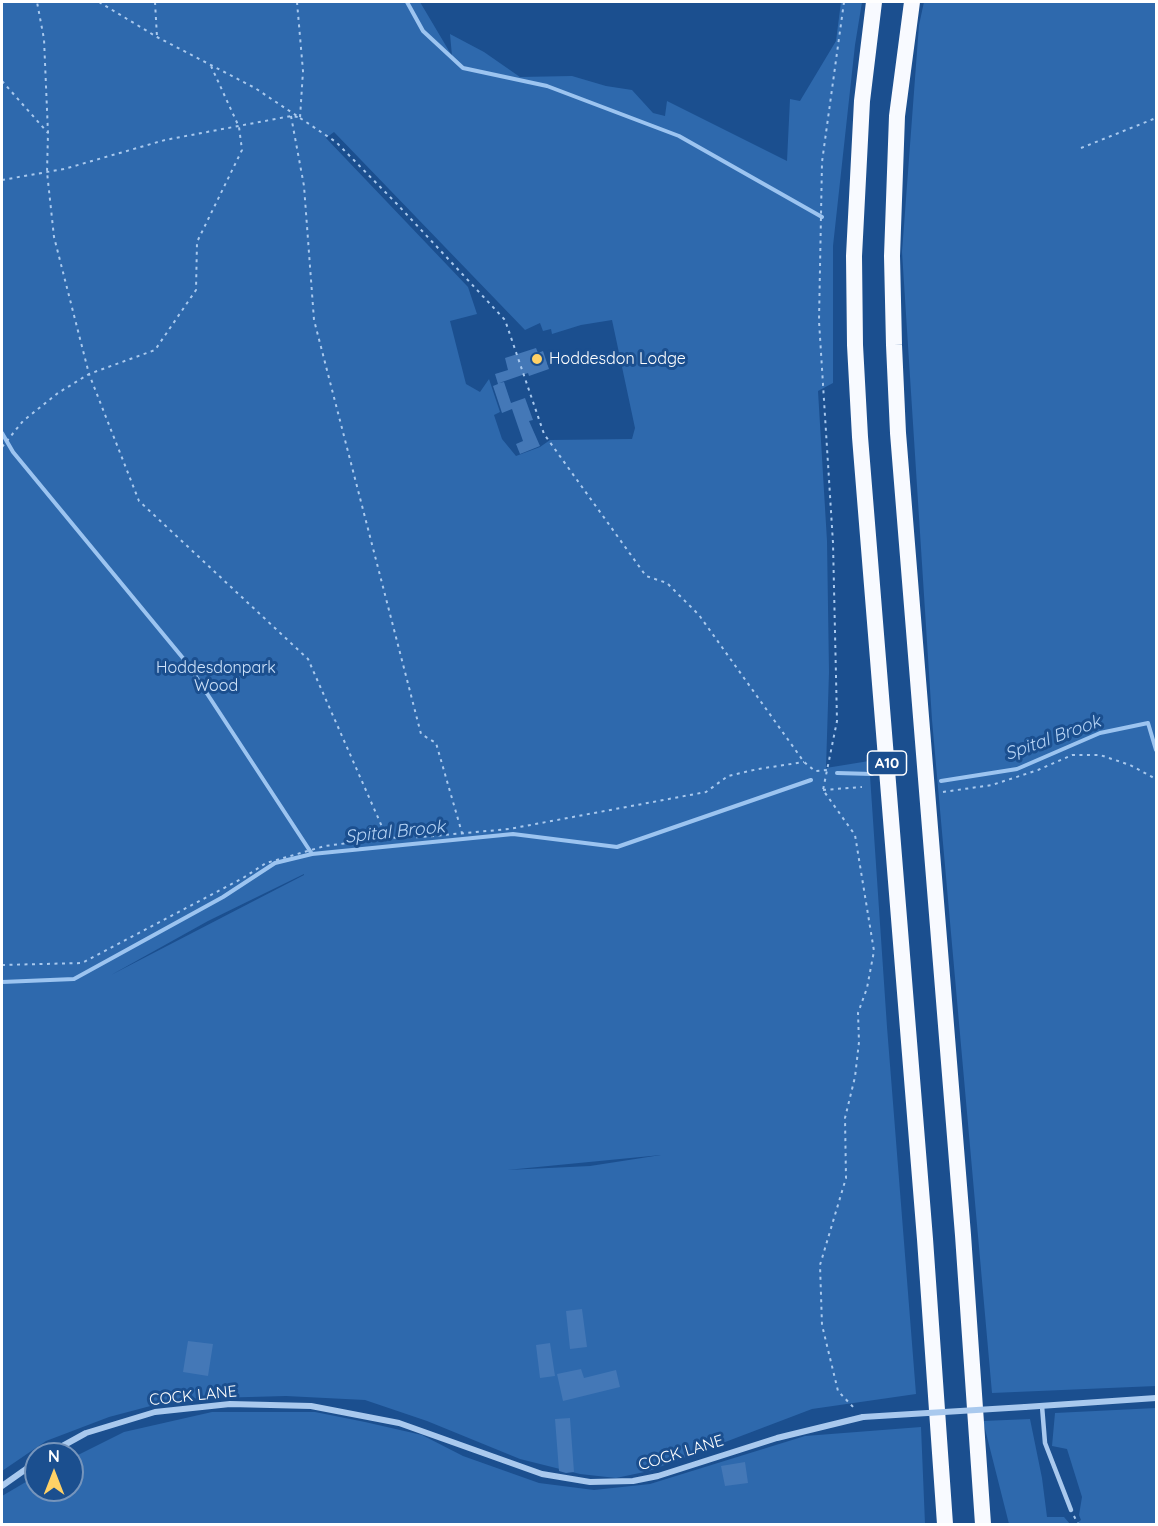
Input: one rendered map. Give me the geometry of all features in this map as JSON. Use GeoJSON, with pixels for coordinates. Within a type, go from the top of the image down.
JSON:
{"type":"FeatureCollection","features":[{"type":"Feature","properties":{"kind":"highway","name":"A10"},"geometry":{"type":"LineString","coordinates":[[874,2],[862,101],[854,256],[858,391],[925,1239],[945,1524]]}},
{"type":"Feature","properties":{"kind":"highway","name":"A10"},"geometry":{"type":"LineString","coordinates":[[912,2],[896,126],[892,256],[894,356],[898,433],[963,1235],[982,1524]]}},
{"type":"Feature","properties":{"kind":"street","name":"COCK LANE"},"geometry":{"type":"LineString","coordinates":[[70,1442],[86,1433],[155,1412],[230,1404],[310,1406],[399,1423],[542,1474],[590,1482],[633,1481],[658,1476],[777,1437],[863,1417],[1156,1398]]}},
{"type":"Feature","properties":{"kind":"street"},"geometry":{"type":"LineString","coordinates":[[2,1486],[24,1470]]}},
{"type":"Feature","properties":{"kind":"lane"},"geometry":{"type":"LineString","coordinates":[[1042,1406],[1045,1443],[1071,1510]]}},
{"type":"Feature","properties":{"kind":"path"},"geometry":{"type":"LineString","coordinates":[[37,2],[44,39],[48,134],[47,172],[54,237],[89,374],[139,501],[308,659],[387,838]]}},
{"type":"Feature","properties":{"kind":"path"},"geometry":{"type":"LineString","coordinates":[[99,2],[157,37],[255,88],[336,142],[398,204],[505,320],[544,434],[646,576],[667,583],[699,615],[804,762],[815,771],[828,770]]}},
{"type":"Feature","properties":{"kind":"path"},"geometry":{"type":"LineString","coordinates":[[155,2],[157,37]]}},
{"type":"Feature","properties":{"kind":"path"},"geometry":{"type":"LineString","coordinates":[[297,2],[303,71],[300,118]]}},
{"type":"Feature","properties":{"kind":"path"},"geometry":{"type":"LineString","coordinates":[[844,2],[822,162],[819,321],[832,543],[837,721],[823,790],[855,835],[874,951],[867,987],[858,1013],[858,1054],[845,1118],[846,1178],[820,1265],[822,1326],[837,1390],[863,1417]]}},
{"type":"Feature","properties":{"kind":"path"},"geometry":{"type":"LineString","coordinates":[[2,447],[23,421],[58,393],[89,374],[155,350],[196,290],[197,242],[242,150],[239,127],[211,64]]}},
{"type":"Feature","properties":{"kind":"path"},"geometry":{"type":"LineString","coordinates":[[2,81],[48,134]]}},
{"type":"Feature","properties":{"kind":"path"},"geometry":{"type":"LineString","coordinates":[[2,180],[64,169],[165,140],[291,116],[300,118]]}},
{"type":"Feature","properties":{"kind":"path"},"geometry":{"type":"LineString","coordinates":[[291,116],[304,186],[314,320],[421,734],[436,743],[462,833]]}},
{"type":"Feature","properties":{"kind":"path"},"geometry":{"type":"LineString","coordinates":[[1081,148],[1156,118]]}},
{"type":"Feature","properties":{"kind":"path"},"geometry":{"type":"LineString","coordinates":[[940,793],[992,785],[1038,770],[1072,755],[1100,755],[1130,765],[1156,779]]}},
{"type":"Feature","properties":{"kind":"path"},"geometry":{"type":"LineString","coordinates":[[2,965],[82,963],[243,878],[266,863],[325,846],[387,838],[509,829],[706,792],[728,776],[758,768],[804,762]]}},
{"type":"Feature","properties":{"kind":"path"},"geometry":{"type":"LineString","coordinates":[[823,790],[862,787]]}},
{"type":"Feature","properties":{"kind":"green space","name":"Hoddesdonpark Wood"},"geometry":{"type":"Polygon","coordinates":[[[2,2],[420,2],[452,56],[450,34],[484,52],[520,77],[572,76],[606,86],[632,90],[653,113],[665,116],[667,101],[787,161],[790,99],[800,101],[836,41],[841,2],[862,2],[855,45],[833,246],[833,383],[818,391],[827,541],[829,672],[826,768],[869,761],[916,1394],[812,1409],[649,1471],[616,1478],[580,1474],[520,1459],[427,1421],[365,1400],[286,1396],[177,1399],[109,1417],[45,1442],[24,1442],[24,1456],[2,1471],[2,2]],[[334,132],[326,138],[468,287],[477,314],[450,321],[466,384],[480,392],[489,379],[500,412],[494,415],[502,439],[516,456],[540,447],[550,440],[632,439],[635,428],[612,320],[581,325],[552,334],[551,329],[543,331],[540,323],[525,330],[334,132]],[[304,875],[208,921],[111,975],[304,875]],[[661,1155],[507,1170],[590,1166],[661,1155]]]}},
{"type":"Feature","properties":{"kind":"green space"},"geometry":{"type":"Polygon","coordinates":[[[924,2],[1156,2],[1156,1386],[992,1393],[932,720],[902,252],[919,25],[924,2]]]}},
{"type":"Feature","properties":{"kind":"green space"},"geometry":{"type":"Polygon","coordinates":[[[1156,1408],[1156,1524],[1076,1524],[1081,1520],[1079,1515],[1082,1497],[1067,1449],[1052,1446],[1055,1413],[1156,1408]]]}},
{"type":"Feature","properties":{"kind":"green space"},"geometry":{"type":"Polygon","coordinates":[[[212,1412],[315,1412],[422,1435],[463,1456],[539,1483],[594,1490],[650,1484],[805,1436],[921,1427],[925,1524],[2,1524],[2,1496],[24,1483],[24,1502],[84,1502],[84,1452],[124,1432],[212,1412]]]}},
{"type":"Feature","properties":{"kind":"green space"},"geometry":{"type":"Polygon","coordinates":[[[1030,1419],[1047,1517],[1064,1517],[1070,1524],[1009,1524],[983,1421],[1030,1419]]]}},
{"type":"Feature","properties":{"kind":"building"},"geometry":{"type":"Polygon","coordinates":[[[536,348],[538,353],[543,351],[549,369],[529,376],[528,373],[499,383],[504,382],[511,403],[525,398],[533,420],[529,421],[540,446],[520,454],[516,444],[523,441],[512,409],[502,413],[493,386],[498,384],[495,374],[508,370],[505,358],[536,348]]]}},
{"type":"Feature","properties":{"kind":"building"},"geometry":{"type":"Polygon","coordinates":[[[582,1309],[587,1347],[570,1349],[566,1311],[582,1309]]]}},
{"type":"Feature","properties":{"kind":"building"},"geometry":{"type":"Polygon","coordinates":[[[188,1341],[213,1344],[208,1376],[183,1372],[188,1341]]]}},
{"type":"Feature","properties":{"kind":"building"},"geometry":{"type":"Polygon","coordinates":[[[550,1343],[555,1376],[540,1378],[536,1345],[550,1343]]]}},
{"type":"Feature","properties":{"kind":"building"},"geometry":{"type":"Polygon","coordinates":[[[581,1369],[584,1378],[616,1370],[620,1387],[563,1401],[557,1374],[581,1369]]]}},
{"type":"Feature","properties":{"kind":"building"},"geometry":{"type":"Polygon","coordinates":[[[570,1418],[574,1472],[566,1473],[559,1471],[555,1419],[570,1418]]]}},
{"type":"Feature","properties":{"kind":"building"},"geometry":{"type":"Polygon","coordinates":[[[745,1462],[748,1483],[725,1486],[721,1466],[745,1462]]]}},
{"type":"Feature","properties":{"kind":"waterway"},"geometry":{"type":"LineString","coordinates":[[407,2],[423,31],[463,68],[547,86],[679,136],[822,217]]}},
{"type":"Feature","properties":{"kind":"waterway"},"geometry":{"type":"LineString","coordinates":[[2,433],[13,452],[187,663],[312,854]]}},
{"type":"Feature","properties":{"kind":"waterway","name":"Spital Brook"},"geometry":{"type":"LineString","coordinates":[[941,781],[1017,769],[1100,733],[1148,723],[1156,750]]}},
{"type":"Feature","properties":{"kind":"waterway","name":"Spital Brook"},"geometry":{"type":"LineString","coordinates":[[837,773],[872,774]]}},
{"type":"Feature","properties":{"kind":"waterway","name":"Spital Brook"},"geometry":{"type":"LineString","coordinates":[[2,982],[74,979],[223,897],[275,863],[312,854],[513,834],[617,847],[811,780]]}},
{"type":"Feature","properties":{"kind":"place","name":"Hoddesdon Lodge"},"geometry":{"type":"Point","coordinates":[537,359]}}]}
